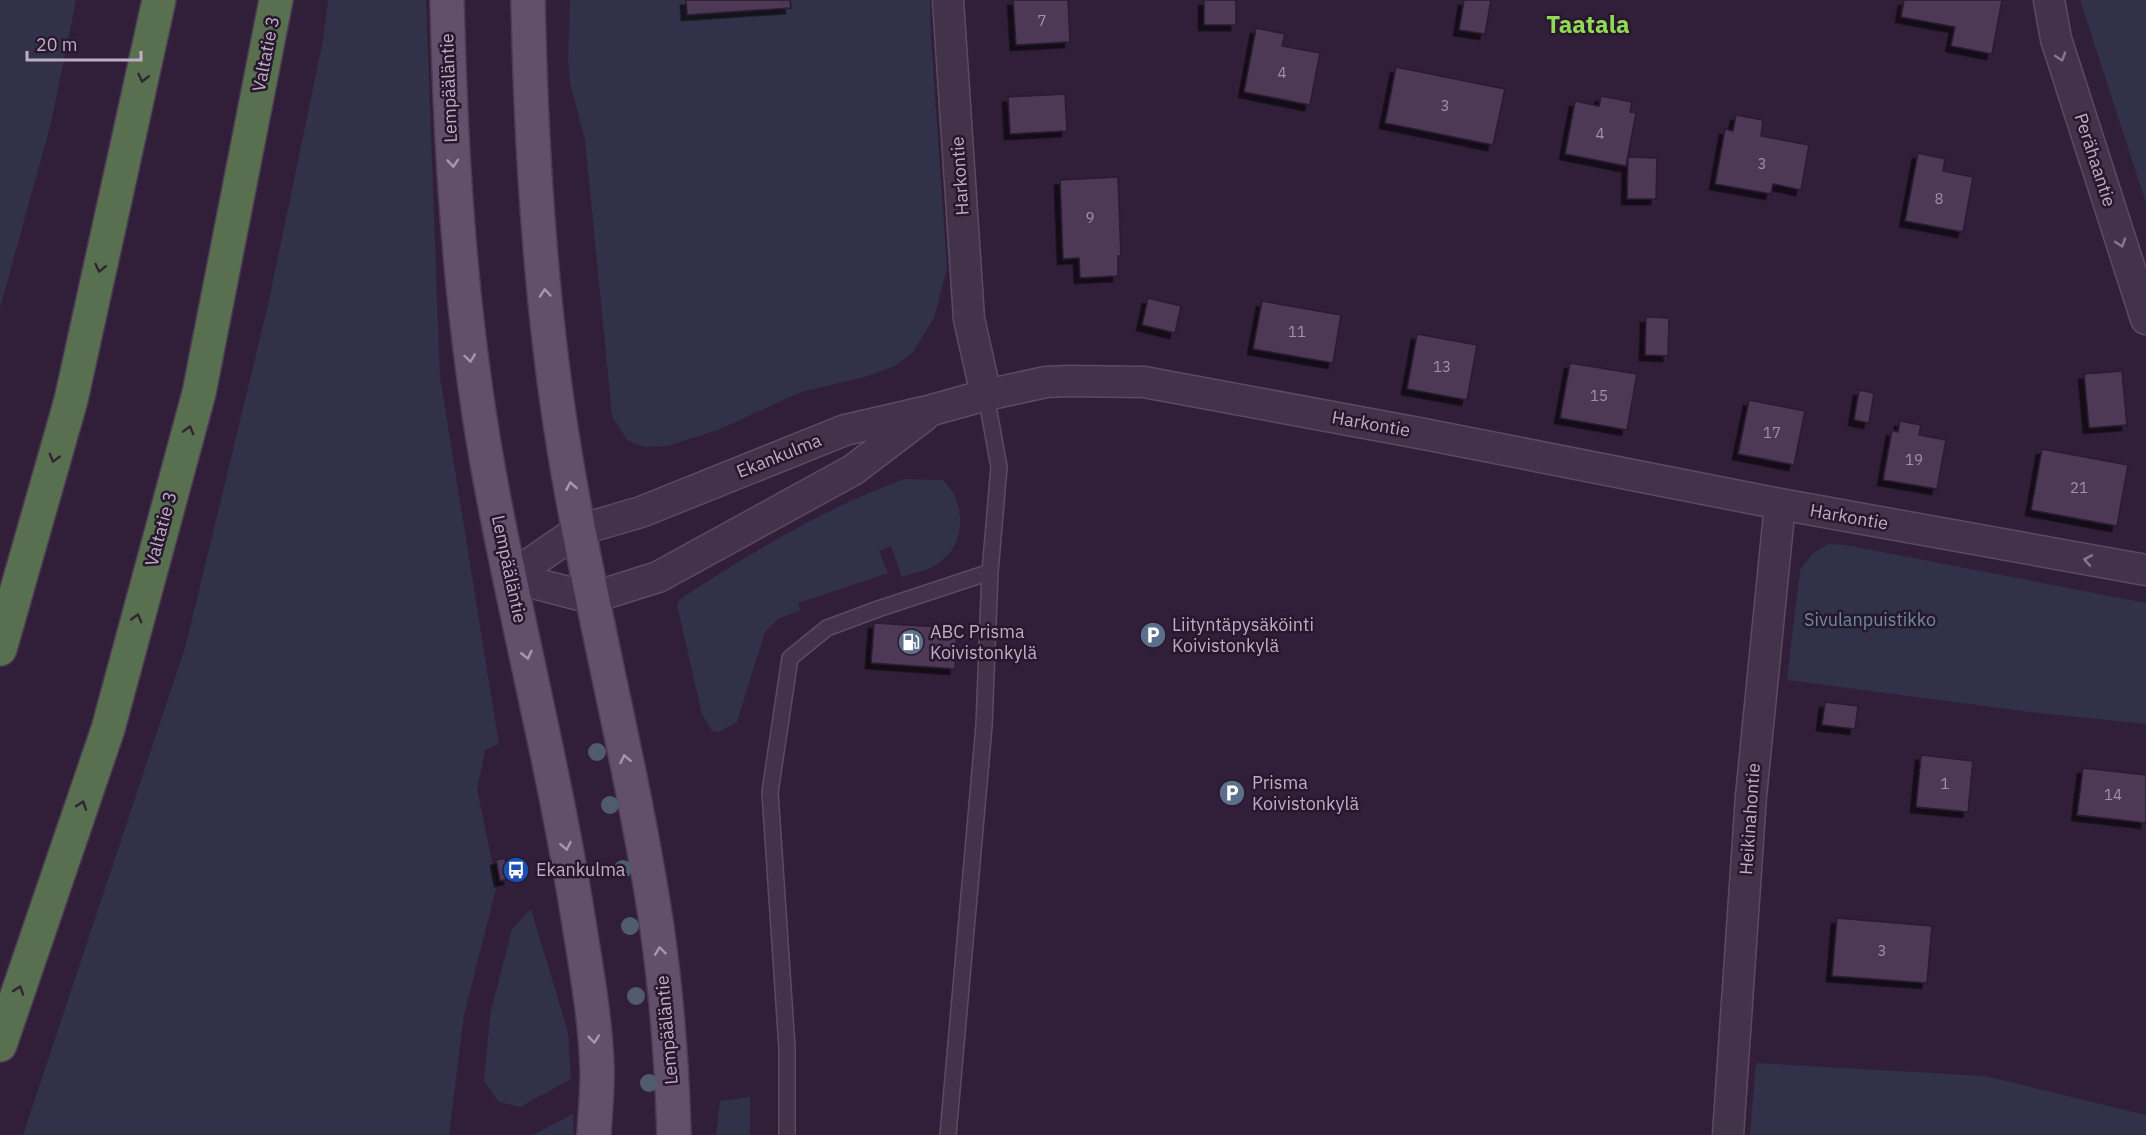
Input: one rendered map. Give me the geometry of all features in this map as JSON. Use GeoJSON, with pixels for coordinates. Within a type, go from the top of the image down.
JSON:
{"type":"FeatureCollection","features":[{"type":"Feature","properties":{"kind":"highway"},"geometry":{"type":"LineString","coordinates":[[0,649],[71,400],[159,0]]}},
{"type":"Feature","properties":{"kind":"highway","name":"Valtatie 3"},"geometry":{"type":"LineString","coordinates":[[0,1045],[108,729],[199,393],[276,0]]}},
{"type":"Feature","properties":{"kind":"main road","name":"Lempääläntie"},"geometry":{"type":"LineString","coordinates":[[447,0],[452,152],[465,317],[482,435],[554,779],[587,974],[597,1067],[594,1135]]}},
{"type":"Feature","properties":{"kind":"main road","name":"Lempääläntie"},"geometry":{"type":"LineString","coordinates":[[528,0],[533,160],[551,355],[564,448],[591,598],[638,821],[657,928],[671,1043],[674,1135]]}},
{"type":"Feature","properties":{"kind":"street","name":"Harkontie"},"geometry":{"type":"LineString","coordinates":[[948,0],[969,319],[986,394],[1046,382],[1144,382],[1780,504],[2146,570]]}},
{"type":"Feature","properties":{"kind":"street","name":"Perähaantie"},"geometry":{"type":"LineString","coordinates":[[2049,0],[2056,39],[2146,319]]}},
{"type":"Feature","properties":{"kind":"street","name":"Ekankulma"},"geometry":{"type":"LineString","coordinates":[[510,577],[579,530],[640,512],[845,430],[932,410],[986,394]]}},
{"type":"Feature","properties":{"kind":"street","name":"Ekankulma"},"geometry":{"type":"LineString","coordinates":[[591,598],[658,577],[853,470],[932,410]]}},
{"type":"Feature","properties":{"kind":"street","name":"Heikinahontie"},"geometry":{"type":"LineString","coordinates":[[1728,1135],[1751,796],[1780,504]]}},
{"type":"Feature","properties":{"kind":"street"},"geometry":{"type":"LineString","coordinates":[[510,577],[591,598]]}},
{"type":"Feature","properties":{"kind":"lane"},"geometry":{"type":"LineString","coordinates":[[948,1135],[984,726],[990,572],[999,467],[986,394]]}},
{"type":"Feature","properties":{"kind":"lane"},"geometry":{"type":"LineString","coordinates":[[787,1135],[787,1048],[770,792],[790,658],[827,628],[990,572]]}},
{"type":"Feature","properties":{"kind":"green space"},"geometry":{"type":"Polygon","coordinates":[[[0,0],[76,0],[51,123],[0,308],[0,0]]]}},
{"type":"Feature","properties":{"kind":"green space"},"geometry":{"type":"Polygon","coordinates":[[[328,0],[426,0],[440,377],[499,744],[485,750],[477,790],[497,885],[464,1015],[449,1135],[23,1135],[185,648],[268,305],[323,40],[328,0]]]}},
{"type":"Feature","properties":{"kind":"green space"},"geometry":{"type":"Polygon","coordinates":[[[570,0],[930,0],[947,269],[934,318],[913,352],[895,366],[864,377],[801,392],[718,430],[667,446],[645,447],[627,440],[612,416],[585,140],[570,83],[568,59],[570,0]]]}},
{"type":"Feature","properties":{"kind":"green space"},"geometry":{"type":"Polygon","coordinates":[[[2080,0],[2146,0],[2146,203],[2080,0]]]}},
{"type":"Feature","properties":{"kind":"green space"},"geometry":{"type":"Polygon","coordinates":[[[904,479],[943,480],[952,491],[959,508],[960,526],[959,535],[951,551],[933,566],[902,577],[891,546],[879,551],[888,573],[798,603],[800,610],[778,619],[765,632],[737,722],[719,732],[712,731],[702,714],[677,605],[679,600],[733,565],[789,533],[846,504],[904,479]]]}},
{"type":"Feature","properties":{"kind":"green space","name":"Sivulanpuistikko"},"geometry":{"type":"Polygon","coordinates":[[[1828,544],[1846,545],[2146,603],[2146,724],[2030,712],[1787,680],[1800,570],[1812,554],[1828,544]]]}},
{"type":"Feature","properties":{"kind":"green space"},"geometry":{"type":"Polygon","coordinates":[[[531,909],[568,1032],[571,1079],[520,1107],[499,1102],[484,1081],[490,1015],[512,929],[531,909]]]}},
{"type":"Feature","properties":{"kind":"green space"},"geometry":{"type":"Polygon","coordinates":[[[1756,1063],[1985,1076],[2146,1115],[2146,1135],[1750,1135],[1756,1063]]]}},
{"type":"Feature","properties":{"kind":"green space"},"geometry":{"type":"Polygon","coordinates":[[[750,1097],[750,1135],[716,1135],[720,1101],[750,1097]]]}},
{"type":"Feature","properties":{"kind":"green space"},"geometry":{"type":"Polygon","coordinates":[[[573,1114],[574,1135],[533,1135],[573,1114]]]}},
{"type":"Feature","properties":{"kind":"building"},"geometry":{"type":"Polygon","coordinates":[[[686,0],[790,0],[791,8],[687,15],[686,0]]]}},
{"type":"Feature","properties":{"kind":"building"},"geometry":{"type":"Polygon","coordinates":[[[1013,0],[1068,0],[1070,42],[1016,45],[1013,0]]]}},
{"type":"Feature","properties":{"kind":"building"},"geometry":{"type":"Polygon","coordinates":[[[1204,0],[1236,0],[1236,25],[1204,25],[1204,0]]]}},
{"type":"Feature","properties":{"kind":"building"},"geometry":{"type":"Polygon","coordinates":[[[1464,0],[1491,0],[1485,34],[1459,30],[1464,0]]]}},
{"type":"Feature","properties":{"kind":"building"},"geometry":{"type":"Polygon","coordinates":[[[1904,0],[2002,0],[1992,54],[1951,46],[1955,27],[1901,17],[1904,0]]]}},
{"type":"Feature","properties":{"kind":"building"},"geometry":{"type":"Polygon","coordinates":[[[1256,28],[1285,34],[1282,46],[1320,53],[1310,105],[1244,92],[1256,28]]]}},
{"type":"Feature","properties":{"kind":"building"},"geometry":{"type":"Polygon","coordinates":[[[1396,67],[1505,89],[1493,145],[1385,123],[1396,67]]]}},
{"type":"Feature","properties":{"kind":"building"},"geometry":{"type":"Polygon","coordinates":[[[1065,94],[1067,131],[1010,134],[1008,97],[1065,94]]]}},
{"type":"Feature","properties":{"kind":"building"},"geometry":{"type":"Polygon","coordinates":[[[1601,96],[1632,102],[1630,112],[1636,113],[1626,166],[1565,154],[1575,101],[1599,106],[1601,96]]]}},
{"type":"Feature","properties":{"kind":"building"},"geometry":{"type":"Polygon","coordinates":[[[1736,115],[1763,120],[1761,136],[1809,145],[1801,190],[1773,184],[1771,194],[1715,184],[1725,129],[1733,131],[1736,115]]]}},
{"type":"Feature","properties":{"kind":"building"},"geometry":{"type":"Polygon","coordinates":[[[1918,153],[1945,159],[1943,171],[1973,177],[1963,232],[1905,221],[1918,153]]]}},
{"type":"Feature","properties":{"kind":"building"},"geometry":{"type":"Polygon","coordinates":[[[1628,157],[1657,158],[1656,199],[1627,199],[1628,157]]]}},
{"type":"Feature","properties":{"kind":"building"},"geometry":{"type":"Polygon","coordinates":[[[1118,177],[1121,256],[1118,256],[1118,276],[1080,278],[1079,258],[1063,259],[1060,180],[1118,177]]]}},
{"type":"Feature","properties":{"kind":"building"},"geometry":{"type":"Polygon","coordinates":[[[1148,298],[1181,306],[1175,333],[1142,325],[1148,298]]]}},
{"type":"Feature","properties":{"kind":"building"},"geometry":{"type":"Polygon","coordinates":[[[1262,301],[1341,315],[1333,363],[1253,349],[1262,301]]]}},
{"type":"Feature","properties":{"kind":"building"},"geometry":{"type":"Polygon","coordinates":[[[1646,317],[1669,318],[1668,356],[1645,355],[1646,317]]]}},
{"type":"Feature","properties":{"kind":"building"},"geometry":{"type":"Polygon","coordinates":[[[1417,334],[1477,345],[1467,400],[1407,389],[1417,334]]]}},
{"type":"Feature","properties":{"kind":"building"},"geometry":{"type":"Polygon","coordinates":[[[1570,363],[1637,374],[1627,430],[1560,418],[1570,363]]]}},
{"type":"Feature","properties":{"kind":"building"},"geometry":{"type":"Polygon","coordinates":[[[2122,371],[2127,425],[2089,428],[2084,374],[2122,371]]]}},
{"type":"Feature","properties":{"kind":"building"},"geometry":{"type":"Polygon","coordinates":[[[1859,390],[1874,393],[1869,423],[1854,420],[1859,390]]]}},
{"type":"Feature","properties":{"kind":"building"},"geometry":{"type":"Polygon","coordinates":[[[1749,400],[1805,411],[1794,465],[1738,454],[1749,400]]]}},
{"type":"Feature","properties":{"kind":"building"},"geometry":{"type":"Polygon","coordinates":[[[1900,421],[1921,425],[1919,435],[1946,440],[1937,489],[1883,480],[1892,430],[1898,432],[1900,421]]]}},
{"type":"Feature","properties":{"kind":"building"},"geometry":{"type":"Polygon","coordinates":[[[2042,449],[2128,465],[2117,526],[2031,510],[2042,449]]]}},
{"type":"Feature","properties":{"kind":"building"},"geometry":{"type":"Polygon","coordinates":[[[874,623],[957,628],[955,669],[871,663],[874,623]]]}},
{"type":"Feature","properties":{"kind":"building"},"geometry":{"type":"Polygon","coordinates":[[[1825,702],[1858,706],[1855,729],[1822,725],[1825,702]]]}},
{"type":"Feature","properties":{"kind":"building"},"geometry":{"type":"Polygon","coordinates":[[[1921,755],[1973,761],[1968,812],[1916,807],[1921,755]]]}},
{"type":"Feature","properties":{"kind":"building"},"geometry":{"type":"Polygon","coordinates":[[[2083,768],[2146,775],[2146,823],[2077,815],[2083,768]]]}},
{"type":"Feature","properties":{"kind":"building"},"geometry":{"type":"Polygon","coordinates":[[[505,858],[509,879],[500,881],[496,860],[505,858]]]}},
{"type":"Feature","properties":{"kind":"building"},"geometry":{"type":"Polygon","coordinates":[[[1837,918],[1932,926],[1927,983],[1832,976],[1837,918]]]}},
{"type":"Feature","properties":{"kind":"place","name":"Liityntäpysäköinti Koivistonkylä"},"geometry":{"type":"Point","coordinates":[1153,635]}},
{"type":"Feature","properties":{"kind":"place","name":"ABC Prisma Koivistonkylä"},"geometry":{"type":"Point","coordinates":[911,642]}},
{"type":"Feature","properties":{"kind":"place","name":"Prisma Koivistonkylä"},"geometry":{"type":"Point","coordinates":[1232,793]}},
{"type":"Feature","properties":{"kind":"place","name":"Ekankulma"},"geometry":{"type":"Point","coordinates":[516,870]}},
{"type":"Feature","properties":{"kind":"district","name":"Taatala"},"geometry":{"type":"Point","coordinates":[1588,25]}}]}
